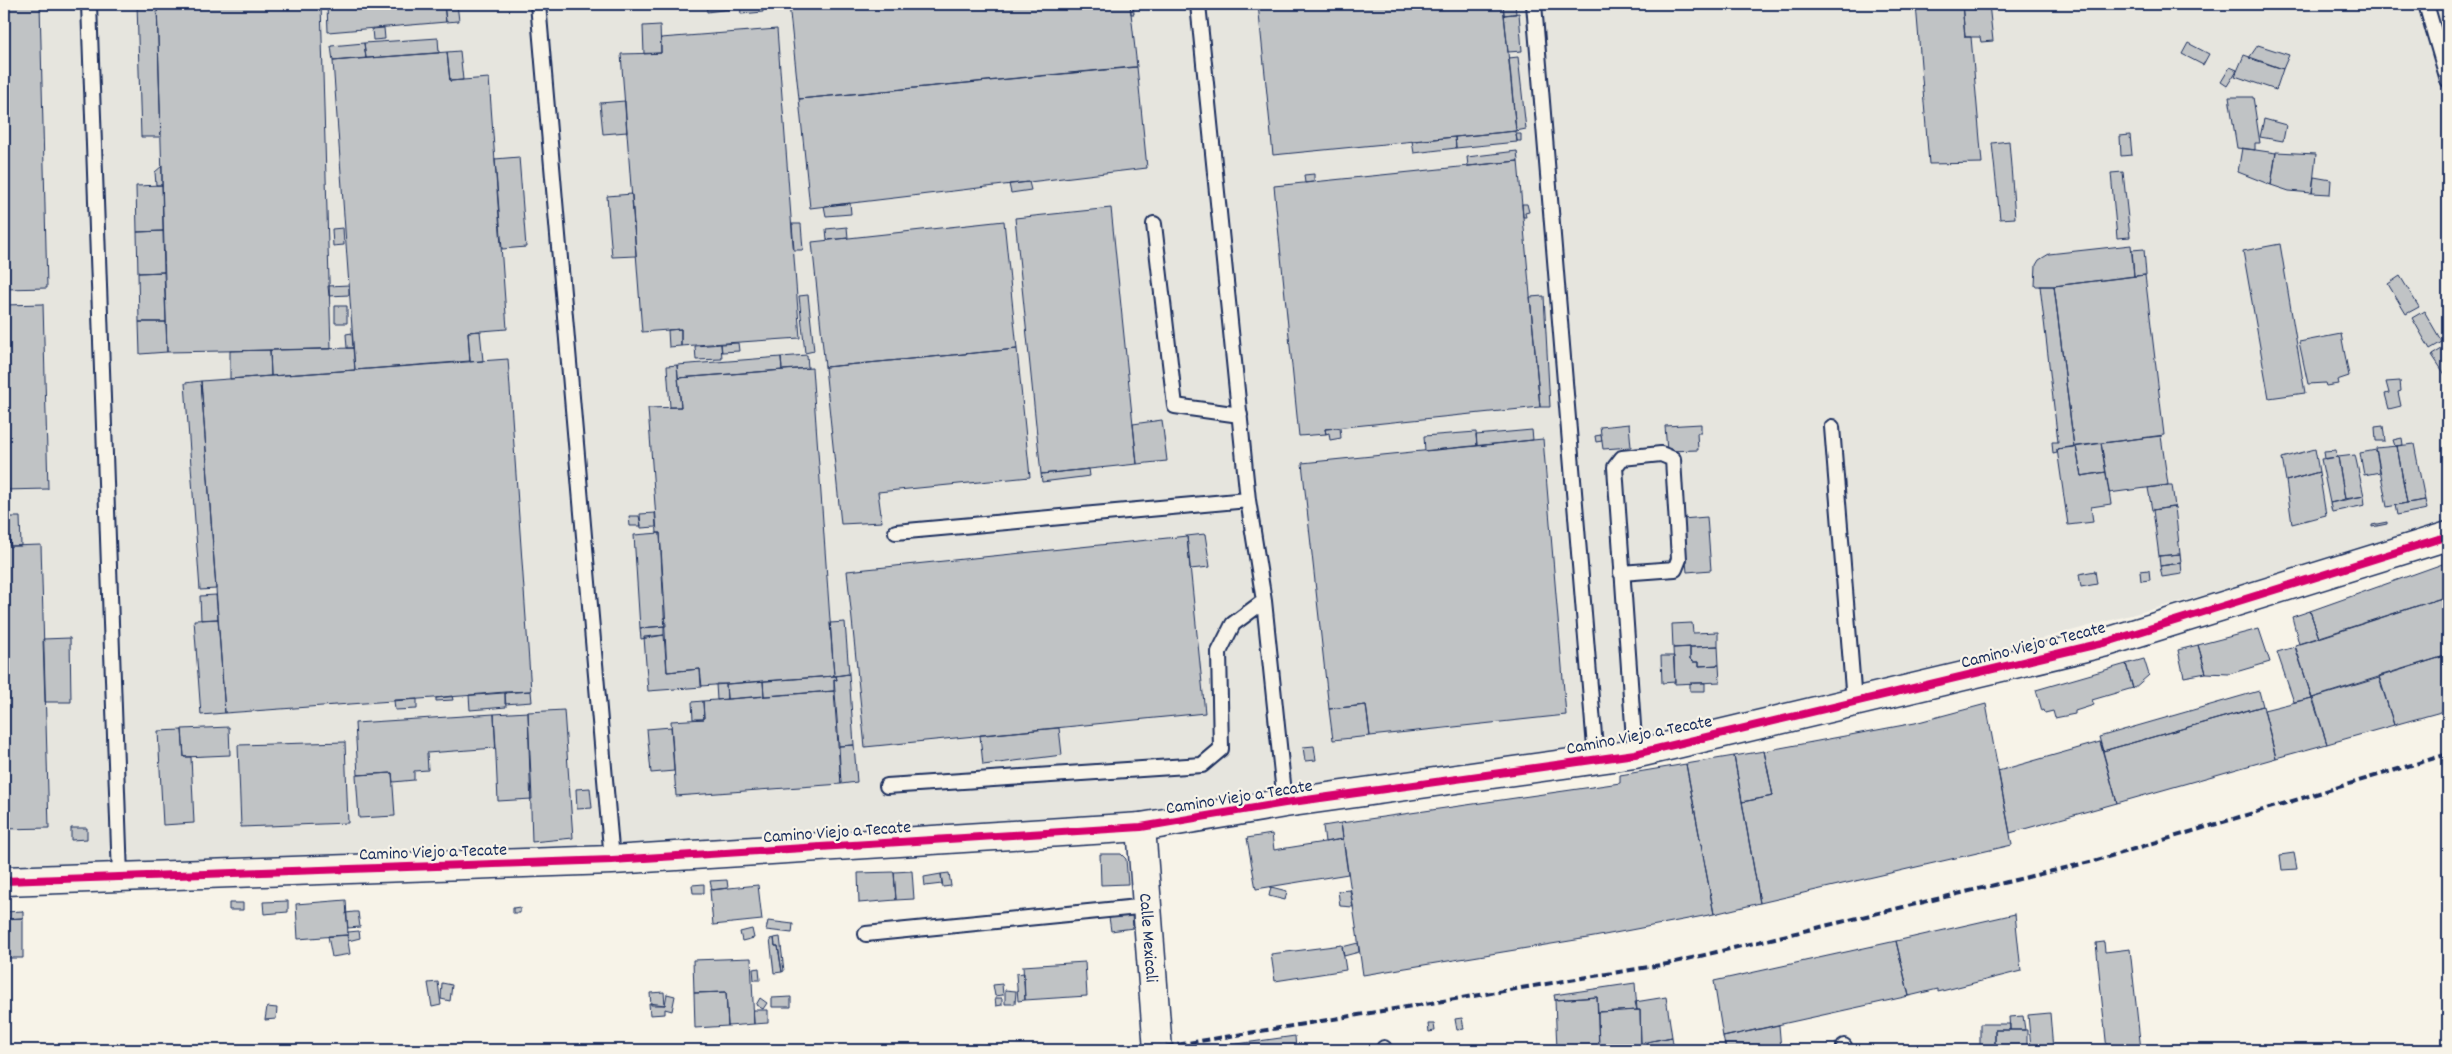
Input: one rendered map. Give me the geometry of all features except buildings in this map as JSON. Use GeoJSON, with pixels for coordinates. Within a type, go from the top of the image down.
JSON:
{"type":"FeatureCollection","features":[{"type":"Feature","properties":{"kind":"street","name":"Camino Viejo a Tecate"},"geometry":{"type":"LineString","coordinates":[[4,881],[612,860],[1141,827],[1285,803],[1635,754],[2107,642],[2448,536]]}},
{"type":"Feature","properties":{"kind":"street","name":"Calle Mexicali"},"geometry":{"type":"LineString","coordinates":[[1141,827],[1158,1050]]}},
{"type":"Feature","properties":{"kind":"lane"},"geometry":{"type":"LineString","coordinates":[[89,4],[120,876]]}},
{"type":"Feature","properties":{"kind":"lane"},"geometry":{"type":"LineString","coordinates":[[538,4],[612,860]]}},
{"type":"Feature","properties":{"kind":"lane"},"geometry":{"type":"LineString","coordinates":[[1198,4],[1248,500],[1264,601],[1285,803]]}},
{"type":"Feature","properties":{"kind":"lane"},"geometry":{"type":"LineString","coordinates":[[1534,4],[1596,760]]}},
{"type":"Feature","properties":{"kind":"lane"},"geometry":{"type":"LineString","coordinates":[[2426,4],[2448,80]]}},
{"type":"Feature","properties":{"kind":"lane"},"geometry":{"type":"LineString","coordinates":[[1154,224],[1175,406],[1240,415]]}},
{"type":"Feature","properties":{"kind":"lane"},"geometry":{"type":"LineString","coordinates":[[1832,427],[1854,702]]}},
{"type":"Feature","properties":{"kind":"lane"},"geometry":{"type":"LineString","coordinates":[[1621,573],[1675,569],[1679,559],[1673,459],[1661,454],[1622,458],[1615,467],[1621,573],[1635,754]]}},
{"type":"Feature","properties":{"kind":"lane"},"geometry":{"type":"LineString","coordinates":[[896,532],[1248,500]]}},
{"type":"Feature","properties":{"kind":"lane"},"geometry":{"type":"LineString","coordinates":[[887,786],[1202,765],[1221,749],[1219,652],[1233,624],[1264,601]]}},
{"type":"Feature","properties":{"kind":"lane"},"geometry":{"type":"LineString","coordinates":[[866,934],[1148,906]]}},
{"type":"Feature","properties":{"kind":"shaded area"},"geometry":{"type":"Polygon","coordinates":[[[4,4],[2448,4],[2448,530],[1623,751],[1145,812],[613,854],[4,876],[4,4]]]}},
{"type":"Feature","properties":{"kind":"railway"},"geometry":{"type":"LineString","coordinates":[[1118,1050],[1158,1048],[1667,964],[2094,861],[2448,754]]}},
{"type":"Feature","properties":{"kind":"cycle path"},"geometry":{"type":"LineString","coordinates":[[4,881],[612,860],[1141,827],[1285,803],[1635,754],[2107,642],[2448,536]]}}]}
